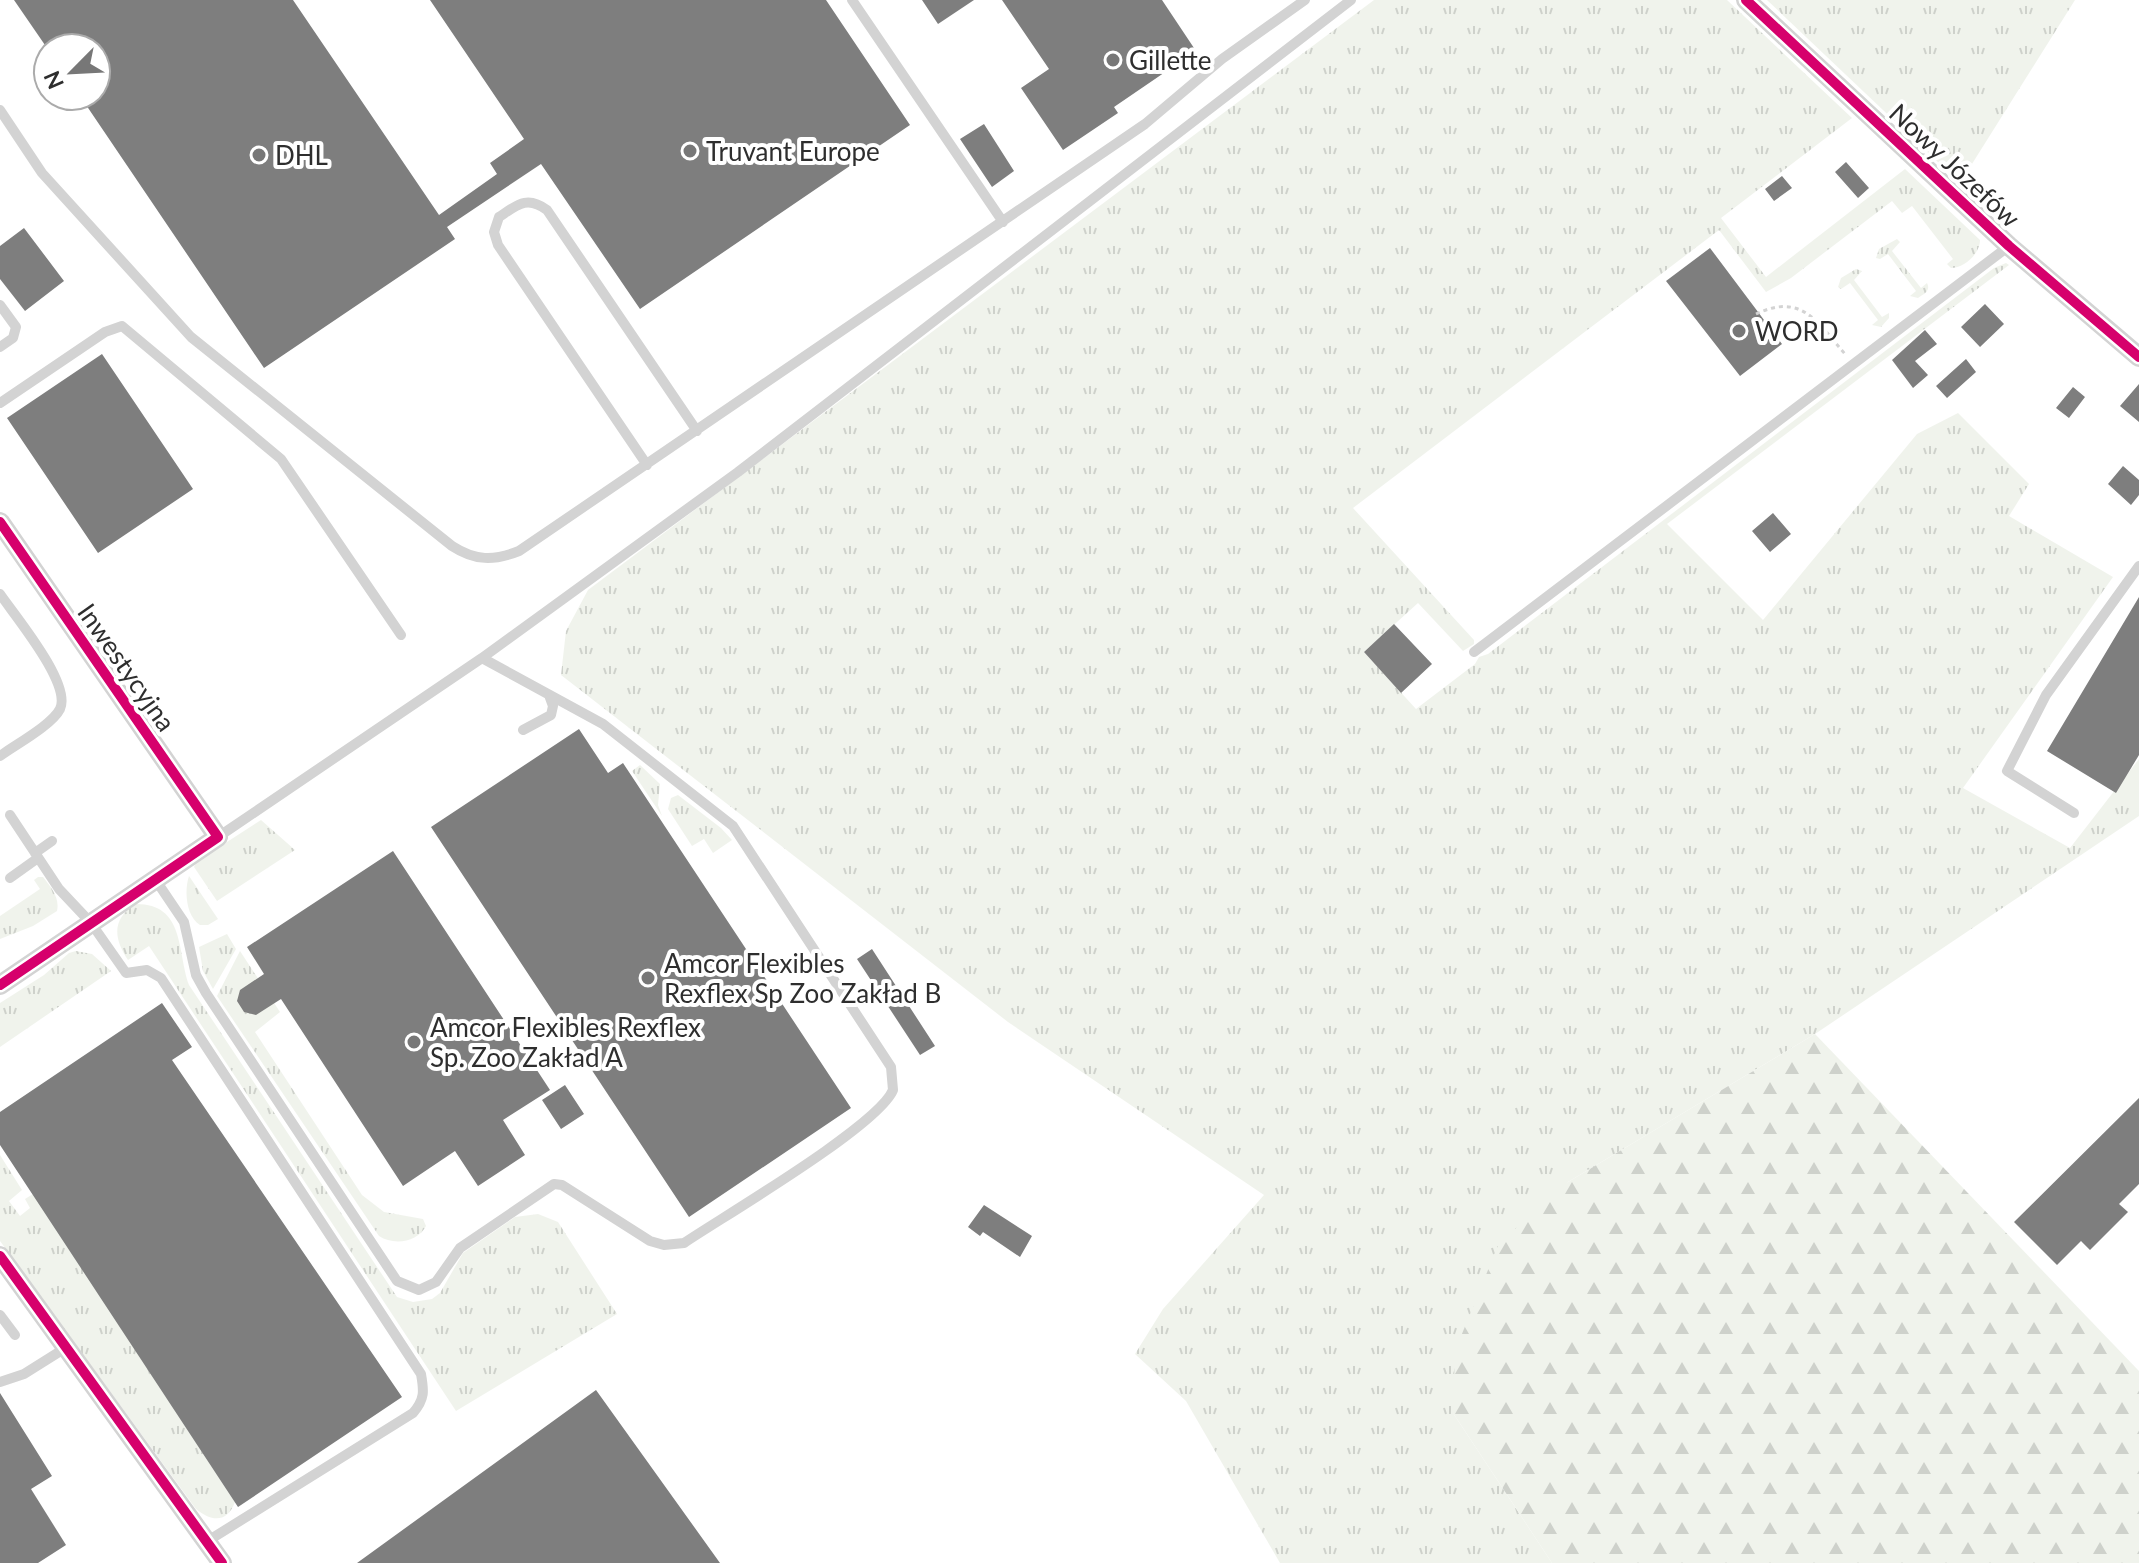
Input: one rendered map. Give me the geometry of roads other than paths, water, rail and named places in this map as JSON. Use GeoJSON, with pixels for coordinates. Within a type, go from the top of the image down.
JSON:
{"type":"FeatureCollection","features":[{"type":"Feature","properties":{"kind":"street","name":"Nowy Józefów"},"geometry":{"type":"LineString","coordinates":[[1746,0],[2009,246],[2139,357]]}},
{"type":"Feature","properties":{"kind":"street","name":"Inwestycyjna"},"geometry":{"type":"LineString","coordinates":[[0,522],[218,837]]}},
{"type":"Feature","properties":{"kind":"street"},"geometry":{"type":"LineString","coordinates":[[0,985],[218,837]]}},
{"type":"Feature","properties":{"kind":"street"},"geometry":{"type":"LineString","coordinates":[[0,1256],[222,1563]]}},
{"type":"Feature","properties":{"kind":"lane"},"geometry":{"type":"LineString","coordinates":[[852,0],[1003,222]]}},
{"type":"Feature","properties":{"kind":"lane"},"geometry":{"type":"LineString","coordinates":[[0,110],[42,173],[191,337],[467,556],[485,560],[519,551],[697,431],[1145,124],[1222,59],[1305,0]]}},
{"type":"Feature","properties":{"kind":"lane"},"geometry":{"type":"LineString","coordinates":[[218,837],[482,658],[738,472],[1351,0]]}},
{"type":"Feature","properties":{"kind":"lane"},"geometry":{"type":"LineString","coordinates":[[647,465],[498,245],[494,232],[499,217],[523,201],[537,202],[547,210],[697,431]]}},
{"type":"Feature","properties":{"kind":"lane"},"geometry":{"type":"LineString","coordinates":[[1474,652],[2009,246]]}},
{"type":"Feature","properties":{"kind":"lane"},"geometry":{"type":"LineString","coordinates":[[0,305],[16,327],[13,338],[0,347]]}},
{"type":"Feature","properties":{"kind":"lane"},"geometry":{"type":"LineString","coordinates":[[0,403],[105,332],[122,326],[281,459],[401,635]]}},
{"type":"Feature","properties":{"kind":"lane"},"geometry":{"type":"LineString","coordinates":[[2074,813],[2007,771],[2046,695],[2139,566]]}},
{"type":"Feature","properties":{"kind":"lane"},"geometry":{"type":"LineString","coordinates":[[0,594],[52,670],[61,703],[59,711],[51,719],[0,756]]}},
{"type":"Feature","properties":{"kind":"lane"},"geometry":{"type":"LineString","coordinates":[[155,879],[184,922],[196,975],[206,993],[397,1281],[419,1290],[436,1282],[460,1248],[554,1184],[562,1185],[650,1241],[664,1245],[684,1243],[830,1147],[878,1111],[893,1090],[893,1073],[733,826],[603,724],[482,658]]}},
{"type":"Feature","properties":{"kind":"lane"},"geometry":{"type":"LineString","coordinates":[[523,730],[551,715],[553,706],[549,694]]}},
{"type":"Feature","properties":{"kind":"lane"},"geometry":{"type":"LineString","coordinates":[[10,815],[59,889],[91,923],[126,973],[147,970],[161,978],[421,1374],[424,1393],[413,1413],[206,1542]]}},
{"type":"Feature","properties":{"kind":"lane"},"geometry":{"type":"LineString","coordinates":[[10,878],[52,841]]}},
{"type":"Feature","properties":{"kind":"lane"},"geometry":{"type":"LineString","coordinates":[[0,1315],[15,1335]]}},
{"type":"Feature","properties":{"kind":"lane"},"geometry":{"type":"LineString","coordinates":[[0,1382],[24,1374],[67,1347]]}},
{"type":"Feature","properties":{"kind":"place","name":"Gillette"},"geometry":{"type":"Point","coordinates":[1113,60]}},
{"type":"Feature","properties":{"kind":"place","name":"Truvant Europe"},"geometry":{"type":"Point","coordinates":[690,151]}},
{"type":"Feature","properties":{"kind":"place","name":"DHL"},"geometry":{"type":"Point","coordinates":[259,155]}},
{"type":"Feature","properties":{"kind":"place","name":"WORD"},"geometry":{"type":"Point","coordinates":[1739,331]}},
{"type":"Feature","properties":{"kind":"place","name":"Amcor Flexibles Rexflex Sp Zoo Zakład B"},"geometry":{"type":"Point","coordinates":[648,978]}},
{"type":"Feature","properties":{"kind":"place","name":"Amcor Flexibles Rexflex Sp. Zoo Zakład A"},"geometry":{"type":"Point","coordinates":[414,1042]}}]}
